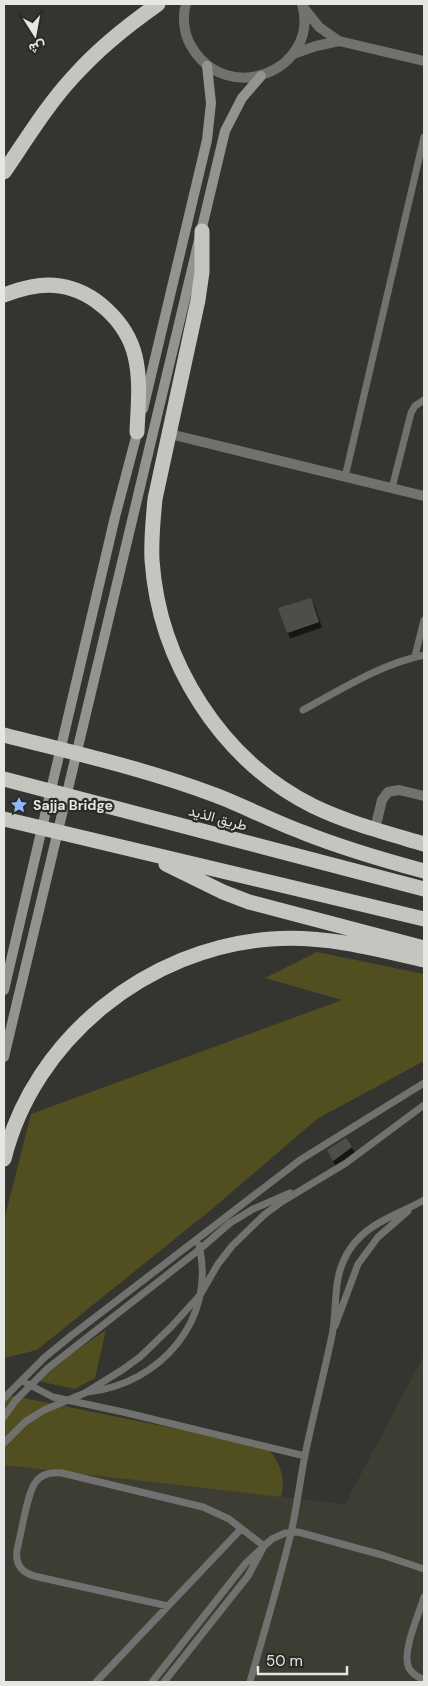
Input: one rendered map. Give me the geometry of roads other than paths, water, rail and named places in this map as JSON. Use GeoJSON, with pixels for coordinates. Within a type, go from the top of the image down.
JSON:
{"type":"FeatureCollection","features":[{"type":"Feature","properties":{"kind":"highway"},"geometry":{"type":"LineString","coordinates":[[4,172],[48,108],[73,77],[101,48],[158,4]]}},
{"type":"Feature","properties":{"kind":"highway"},"geometry":{"type":"LineString","coordinates":[[202,231],[202,272],[199,293],[155,499],[152,559],[155,588],[161,616],[181,669],[211,719],[229,741],[268,777],[312,805],[335,816],[424,844]]}},
{"type":"Feature","properties":{"kind":"highway"},"geometry":{"type":"LineString","coordinates":[[4,295],[27,287],[40,285],[60,286],[85,295],[107,310],[119,323],[135,354],[138,384],[138,432]]}},
{"type":"Feature","properties":{"kind":"highway"},"geometry":{"type":"LineString","coordinates":[[4,735],[125,766],[189,786],[242,805],[333,844],[424,871]]}},
{"type":"Feature","properties":{"kind":"highway","name":"طريق الذيد"},"geometry":{"type":"LineString","coordinates":[[4,779],[424,889]]}},
{"type":"Feature","properties":{"kind":"highway"},"geometry":{"type":"LineString","coordinates":[[4,819],[424,919]]}},
{"type":"Feature","properties":{"kind":"highway"},"geometry":{"type":"LineString","coordinates":[[145,853],[224,892],[249,902],[424,948]]}},
{"type":"Feature","properties":{"kind":"highway"},"geometry":{"type":"LineString","coordinates":[[4,1159],[15,1125],[28,1098],[43,1072],[61,1048],[104,1005],[129,987],[182,959],[240,943],[301,938],[331,940],[424,960]]}},
{"type":"Feature","properties":{"kind":"main road"},"geometry":{"type":"LineString","coordinates":[[4,990],[115,517],[138,432],[207,140],[211,104],[207,66]]}},
{"type":"Feature","properties":{"kind":"main road"},"geometry":{"type":"LineString","coordinates":[[4,1056],[225,131],[238,103],[261,76]]}},
{"type":"Feature","properties":{"kind":"street"},"geometry":{"type":"LineString","coordinates":[[186,4],[184,24],[188,40],[196,54],[207,66],[224,75],[243,78],[261,76],[279,67],[293,54],[300,40],[304,24],[303,6]]}},
{"type":"Feature","properties":{"kind":"street"},"geometry":{"type":"LineString","coordinates":[[303,6],[319,27],[339,41],[424,61]]}},
{"type":"Feature","properties":{"kind":"street"},"geometry":{"type":"LineString","coordinates":[[293,54],[339,41]]}},
{"type":"Feature","properties":{"kind":"street"},"geometry":{"type":"LineString","coordinates":[[170,434],[424,496]]}},
{"type":"Feature","properties":{"kind":"street"},"geometry":{"type":"LineString","coordinates":[[375,829],[382,800],[388,792],[399,790],[424,796]]}},
{"type":"Feature","properties":{"kind":"lane"},"geometry":{"type":"LineString","coordinates":[[345,476],[424,137]]}},
{"type":"Feature","properties":{"kind":"lane"},"geometry":{"type":"LineString","coordinates":[[392,488],[411,413],[414,406],[424,400]]}},
{"type":"Feature","properties":{"kind":"lane"},"geometry":{"type":"LineString","coordinates":[[416,656],[424,620]]}},
{"type":"Feature","properties":{"kind":"lane"},"geometry":{"type":"LineString","coordinates":[[303,710],[377,671],[424,654]]}},
{"type":"Feature","properties":{"kind":"lane"},"geometry":{"type":"LineString","coordinates":[[4,1398],[21,1380],[72,1335],[197,1237],[300,1160],[424,1083]]}},
{"type":"Feature","properties":{"kind":"lane"},"geometry":{"type":"LineString","coordinates":[[4,1442],[25,1422],[44,1410],[85,1393],[114,1388],[128,1383],[165,1358],[183,1336],[200,1295],[218,1264],[248,1230],[271,1210],[346,1163],[424,1105]]}},
{"type":"Feature","properties":{"kind":"lane"},"geometry":{"type":"LineString","coordinates":[[4,1417],[29,1385],[230,1223],[253,1208],[277,1197],[302,1189]]}},
{"type":"Feature","properties":{"kind":"lane"},"geometry":{"type":"LineString","coordinates":[[250,1682],[291,1532],[305,1456],[334,1328],[335,1294],[337,1278],[342,1263],[350,1248],[360,1236],[373,1226],[386,1217],[424,1200]]}},
{"type":"Feature","properties":{"kind":"lane"},"geometry":{"type":"LineString","coordinates":[[334,1328],[358,1264],[378,1237],[412,1207]]}},
{"type":"Feature","properties":{"kind":"lane"},"geometry":{"type":"LineString","coordinates":[[85,1393],[140,1357],[200,1295],[202,1264],[197,1237]]}},
{"type":"Feature","properties":{"kind":"lane"},"geometry":{"type":"LineString","coordinates":[[21,1380],[53,1397],[305,1456]]}},
{"type":"Feature","properties":{"kind":"lane"},"geometry":{"type":"LineString","coordinates":[[168,1606],[34,1576],[22,1570],[16,1557],[17,1550],[31,1491],[35,1482],[43,1475],[52,1472],[190,1502],[216,1512],[264,1546]]}},
{"type":"Feature","properties":{"kind":"lane"},"geometry":{"type":"LineString","coordinates":[[96,1682],[241,1529]]}},
{"type":"Feature","properties":{"kind":"lane"},"geometry":{"type":"LineString","coordinates":[[152,1682],[245,1564],[278,1535],[291,1532],[353,1547],[424,1569]]}},
{"type":"Feature","properties":{"kind":"lane"},"geometry":{"type":"LineString","coordinates":[[164,1682],[248,1576],[264,1546]]}},
{"type":"Feature","properties":{"kind":"lane"},"geometry":{"type":"LineString","coordinates":[[424,1598],[406,1659],[409,1668],[416,1676],[424,1680]]}},
{"type":"Feature","properties":{"kind":"place","name":"Sajja Bridge"},"geometry":{"type":"Point","coordinates":[19,805]}}]}
